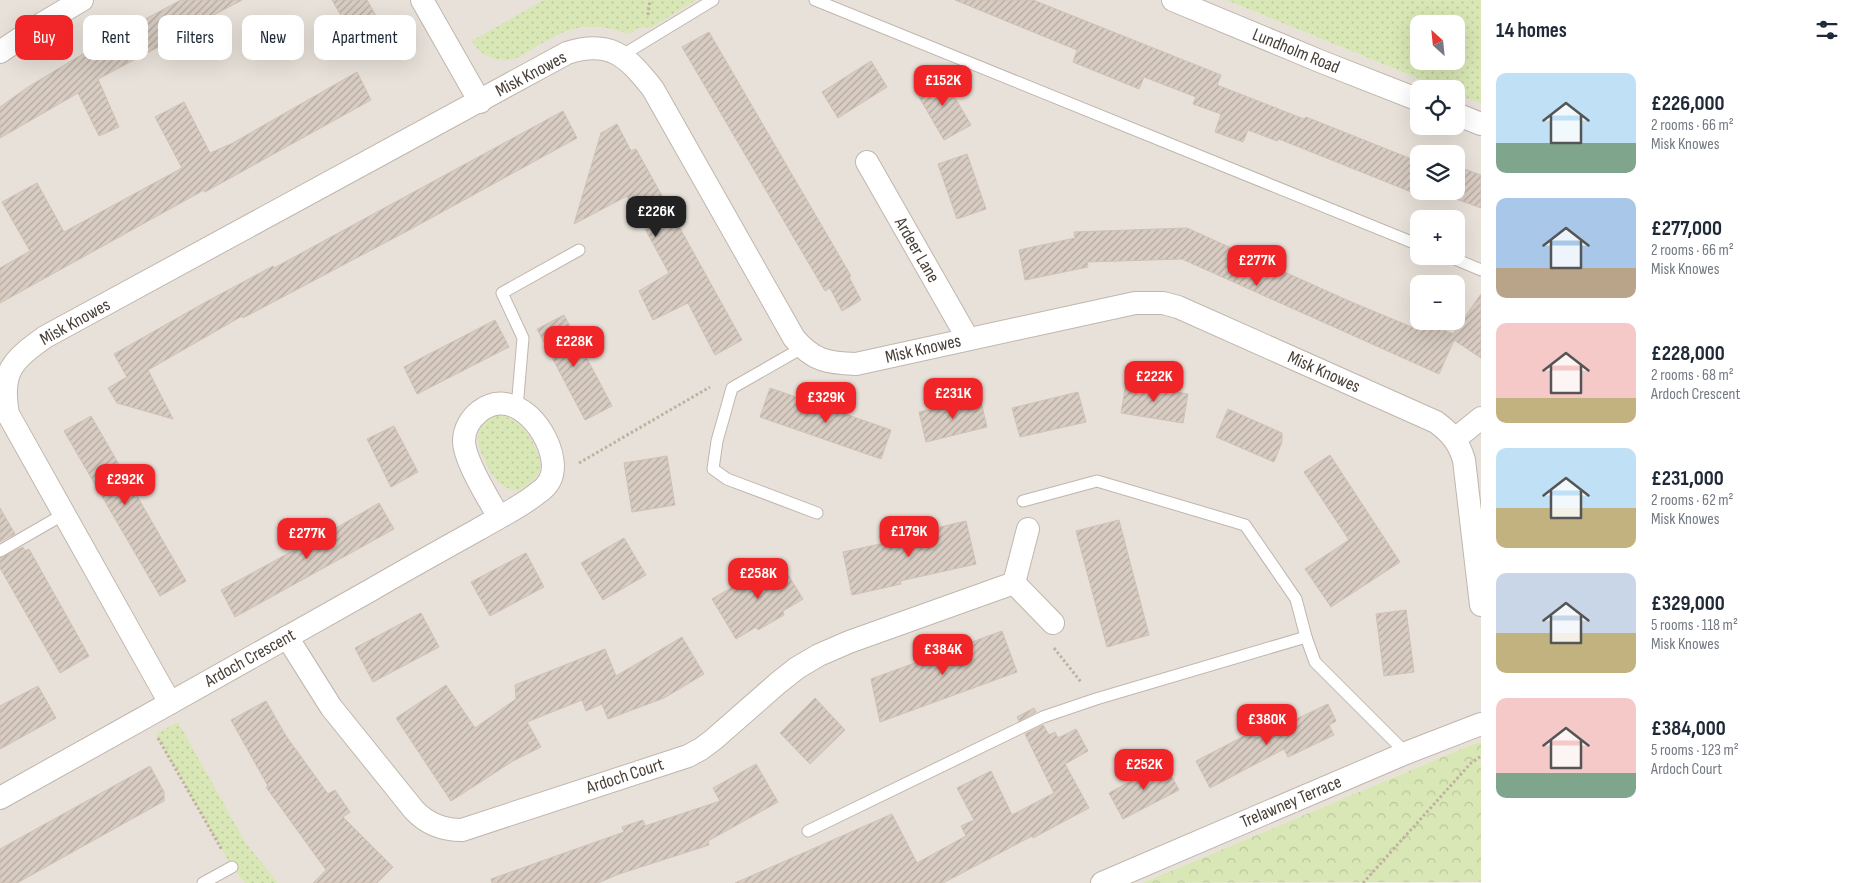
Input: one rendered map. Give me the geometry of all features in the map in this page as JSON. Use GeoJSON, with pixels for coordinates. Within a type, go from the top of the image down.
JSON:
{"type":"FeatureCollection","features":[{"type":"Feature","properties":{"kind":"street"},"geometry":{"type":"LineString","coordinates":[[0,52],[82,0]]}},
{"type":"Feature","properties":{"kind":"street","name":"Misk Knowes"},"geometry":{"type":"LineString","coordinates":[[422,0],[480,102]]}},
{"type":"Feature","properties":{"kind":"street","name":"Lundholm Road"},"geometry":{"type":"LineString","coordinates":[[1173,0],[1410,96]]}},
{"type":"Feature","properties":{"kind":"street","name":"Misk Knowes"},"geometry":{"type":"LineString","coordinates":[[170,703],[8,414],[4,396],[5,381],[11,365],[23,352],[45,337],[480,102],[566,53],[582,48],[598,47],[628,60],[637,69],[652,89],[794,338],[802,348],[817,359],[835,363],[856,364],[1135,303],[1163,302],[1436,422],[1455,439]]}},
{"type":"Feature","properties":{"kind":"street"},"geometry":{"type":"LineString","coordinates":[[1465,118],[1481,124]]}},
{"type":"Feature","properties":{"kind":"street","name":"Ardeer Lane"},"geometry":{"type":"LineString","coordinates":[[867,162],[968,339]]}},
{"type":"Feature","properties":{"kind":"street"},"geometry":{"type":"LineString","coordinates":[[499,517],[466,455],[464,441],[466,429],[473,417],[484,409],[496,404],[510,405],[532,418],[547,442],[552,457],[553,472]]}},
{"type":"Feature","properties":{"kind":"street"},"geometry":{"type":"LineString","coordinates":[[1481,418],[1455,439],[1464,460],[1481,605]]}},
{"type":"Feature","properties":{"kind":"street","name":"Ardoch Crescent"},"geometry":{"type":"LineString","coordinates":[[0,798],[499,517],[548,485],[553,472]]}},
{"type":"Feature","properties":{"kind":"street"},"geometry":{"type":"LineString","coordinates":[[1028,529],[1014,583],[1053,623]]}},
{"type":"Feature","properties":{"kind":"street","name":"Ardoch Court"},"geometry":{"type":"LineString","coordinates":[[287,637],[330,706],[423,820],[444,829],[462,830],[688,756],[713,740],[790,673],[819,655],[849,642],[1014,583]]}},
{"type":"Feature","properties":{"kind":"street","name":"Trelawney Terrace"},"geometry":{"type":"LineString","coordinates":[[1102,883],[1406,753],[1481,724]]}},
{"type":"Feature","properties":{"kind":"lane"},"geometry":{"type":"LineString","coordinates":[[620,56],[713,0]]}},
{"type":"Feature","properties":{"kind":"lane"},"geometry":{"type":"LineString","coordinates":[[815,0],[1410,241]]}},
{"type":"Feature","properties":{"kind":"lane"},"geometry":{"type":"LineString","coordinates":[[517,408],[523,338],[502,292],[579,250]]}},
{"type":"Feature","properties":{"kind":"lane"},"geometry":{"type":"LineString","coordinates":[[1465,263],[1481,270]]}},
{"type":"Feature","properties":{"kind":"lane"},"geometry":{"type":"LineString","coordinates":[[802,348],[732,388],[717,441],[713,469],[728,479],[817,513]]}},
{"type":"Feature","properties":{"kind":"lane"},"geometry":{"type":"LineString","coordinates":[[1023,501],[1097,481],[1245,525],[1296,599],[1315,662],[1406,753]]}},
{"type":"Feature","properties":{"kind":"lane"},"geometry":{"type":"LineString","coordinates":[[0,551],[64,514]]}},
{"type":"Feature","properties":{"kind":"lane"},"geometry":{"type":"LineString","coordinates":[[808,831],[1044,716],[1306,637]]}},
{"type":"Feature","properties":{"kind":"lane"},"geometry":{"type":"LineString","coordinates":[[203,883],[232,867]]}},
{"type":"Feature","properties":{"kind":"path"},"geometry":{"type":"LineString","coordinates":[[553,472],[573,466],[712,386]]}},
{"type":"Feature","properties":{"kind":"path"},"geometry":{"type":"LineString","coordinates":[[1053,623],[1042,634],[1096,699]]}},
{"type":"Feature","properties":{"kind":"path"},"geometry":{"type":"LineString","coordinates":[[146,716],[232,867]]}},
{"type":"Feature","properties":{"kind":"path"},"geometry":{"type":"LineString","coordinates":[[1363,883],[1471,763],[1481,756]]}},
{"type":"Feature","properties":{"kind":"shaded area"},"geometry":{"type":"Polygon","coordinates":[[[0,0],[1226,0],[1422,80],[1410,80],[1410,135],[1465,135],[1465,98],[1481,104],[1481,742],[1142,883],[0,883],[0,0]]]}},
{"type":"Feature","properties":{"kind":"green space"},"geometry":{"type":"Polygon","coordinates":[[[544,0],[696,0],[652,27],[638,28],[629,34],[611,29],[582,27],[558,35],[517,58],[504,60],[491,58],[480,52],[472,41],[544,0]]]}},
{"type":"Feature","properties":{"kind":"green space"},"geometry":{"type":"Polygon","coordinates":[[[1226,0],[1481,0],[1481,104],[1465,98],[1465,80],[1422,80],[1226,0]]]}},
{"type":"Feature","properties":{"kind":"green space"},"geometry":{"type":"Polygon","coordinates":[[[500,415],[512,419],[521,426],[532,441],[539,458],[540,470],[537,475],[525,487],[519,489],[513,490],[502,485],[492,475],[481,453],[478,438],[480,426],[492,416],[500,415]]]}},
{"type":"Feature","properties":{"kind":"green space"},"geometry":{"type":"Polygon","coordinates":[[[178,722],[245,842],[278,883],[245,883],[232,867],[156,734],[178,722]]]}},
{"type":"Feature","properties":{"kind":"green space"},"geometry":{"type":"Polygon","coordinates":[[[1481,742],[1481,882],[1142,883],[1473,744],[1481,742]]]}},
{"type":"Feature","properties":{"kind":"building"},"geometry":{"type":"Polygon","coordinates":[[[181,0],[242,0],[214,15],[158,15],[158,47],[148,52],[148,18],[181,0]]]}},
{"type":"Feature","properties":{"kind":"building"},"geometry":{"type":"Polygon","coordinates":[[[332,0],[367,0],[375,15],[341,15],[332,0]]]}},
{"type":"Feature","properties":{"kind":"building"},"geometry":{"type":"Polygon","coordinates":[[[955,0],[1033,0],[1221,75],[1217,85],[1304,119],[1306,117],[1410,158],[1410,191],[1279,139],[1277,141],[1248,130],[1243,142],[1215,132],[1221,114],[1193,104],[1196,97],[1144,77],[1139,89],[1073,62],[1077,50],[955,0]]]}},
{"type":"Feature","properties":{"kind":"building"},"geometry":{"type":"Polygon","coordinates":[[[709,32],[851,276],[849,277],[861,300],[842,311],[830,288],[825,291],[682,47],[709,32]]]}},
{"type":"Feature","properties":{"kind":"building"},"geometry":{"type":"Polygon","coordinates":[[[83,54],[83,60],[134,60],[98,79],[119,127],[99,136],[78,93],[0,138],[0,107],[28,87],[83,54]]]}},
{"type":"Feature","properties":{"kind":"building"},"geometry":{"type":"Polygon","coordinates":[[[871,61],[887,87],[838,118],[822,92],[871,61]]]}},
{"type":"Feature","properties":{"kind":"building"},"geometry":{"type":"Polygon","coordinates":[[[357,72],[371,100],[0,303],[0,268],[30,251],[2,202],[37,183],[64,232],[182,168],[155,117],[184,102],[210,153],[231,144],[357,72]]]}},
{"type":"Feature","properties":{"kind":"building"},"geometry":{"type":"Polygon","coordinates":[[[941,74],[971,125],[944,140],[915,90],[941,74]]]}},
{"type":"Feature","properties":{"kind":"building"},"geometry":{"type":"Polygon","coordinates":[[[563,111],[577,138],[411,229],[243,318],[242,316],[148,370],[173,419],[117,403],[108,388],[127,377],[114,354],[204,303],[273,266],[274,268],[563,111]]]}},
{"type":"Feature","properties":{"kind":"building"},"geometry":{"type":"Polygon","coordinates":[[[617,124],[631,151],[636,149],[742,340],[715,355],[688,303],[653,320],[639,291],[669,273],[627,196],[574,224],[601,133],[617,124]]]}},
{"type":"Feature","properties":{"kind":"building"},"geometry":{"type":"Polygon","coordinates":[[[967,154],[986,209],[957,219],[938,164],[967,154]]]}},
{"type":"Feature","properties":{"kind":"building"},"geometry":{"type":"Polygon","coordinates":[[[1465,169],[1481,175],[1481,208],[1459,200],[1465,200],[1465,169]]]}},
{"type":"Feature","properties":{"kind":"building"},"geometry":{"type":"Polygon","coordinates":[[[1187,228],[1410,326],[1410,330],[1444,330],[1453,334],[1456,330],[1465,330],[1465,317],[1481,294],[1481,358],[1454,340],[1439,374],[1182,259],[1087,262],[1088,267],[1025,280],[1019,250],[1075,238],[1074,232],[1187,228]]]}},
{"type":"Feature","properties":{"kind":"building"},"geometry":{"type":"Polygon","coordinates":[[[564,315],[612,406],[585,420],[537,329],[564,315]]]}},
{"type":"Feature","properties":{"kind":"building"},"geometry":{"type":"Polygon","coordinates":[[[495,320],[509,347],[417,394],[404,367],[495,320]]]}},
{"type":"Feature","properties":{"kind":"building"},"geometry":{"type":"Polygon","coordinates":[[[1126,383],[1188,394],[1183,423],[1121,413],[1126,383]]]}},
{"type":"Feature","properties":{"kind":"building"},"geometry":{"type":"Polygon","coordinates":[[[770,388],[891,430],[881,459],[760,417],[770,388]]]}},
{"type":"Feature","properties":{"kind":"building"},"geometry":{"type":"Polygon","coordinates":[[[1078,392],[1086,422],[1020,437],[1012,408],[1078,392]]]}},
{"type":"Feature","properties":{"kind":"building"},"geometry":{"type":"Polygon","coordinates":[[[980,398],[987,427],[926,442],[919,412],[980,398]]]}},
{"type":"Feature","properties":{"kind":"building"},"geometry":{"type":"Polygon","coordinates":[[[1228,409],[1282,433],[1282,442],[1274,462],[1216,437],[1228,409]]]}},
{"type":"Feature","properties":{"kind":"building"},"geometry":{"type":"Polygon","coordinates":[[[91,416],[186,581],[160,596],[64,431],[91,416]]]}},
{"type":"Feature","properties":{"kind":"building"},"geometry":{"type":"Polygon","coordinates":[[[394,426],[418,472],[391,487],[367,439],[394,426]]]}},
{"type":"Feature","properties":{"kind":"building"},"geometry":{"type":"Polygon","coordinates":[[[1330,455],[1400,562],[1331,607],[1305,569],[1349,540],[1304,472],[1330,455]]]}},
{"type":"Feature","properties":{"kind":"building"},"geometry":{"type":"Polygon","coordinates":[[[667,456],[675,505],[632,512],[624,463],[667,456]]]}},
{"type":"Feature","properties":{"kind":"building"},"geometry":{"type":"Polygon","coordinates":[[[379,503],[394,529],[235,617],[221,590],[312,542],[379,503]]]}},
{"type":"Feature","properties":{"kind":"building"},"geometry":{"type":"Polygon","coordinates":[[[0,508],[15,534],[0,542],[0,508]]]}},
{"type":"Feature","properties":{"kind":"building"},"geometry":{"type":"Polygon","coordinates":[[[1119,520],[1149,635],[1107,647],[1076,531],[1119,520]]]}},
{"type":"Feature","properties":{"kind":"building"},"geometry":{"type":"Polygon","coordinates":[[[966,521],[976,564],[900,581],[901,584],[852,595],[843,552],[903,539],[902,536],[966,521]]]}},
{"type":"Feature","properties":{"kind":"building"},"geometry":{"type":"Polygon","coordinates":[[[624,538],[646,575],[603,600],[581,563],[624,538]]]}},
{"type":"Feature","properties":{"kind":"building"},"geometry":{"type":"Polygon","coordinates":[[[23,547],[25,551],[29,549],[89,656],[60,673],[0,568],[0,558],[23,547]]]}},
{"type":"Feature","properties":{"kind":"building"},"geometry":{"type":"Polygon","coordinates":[[[526,553],[544,587],[490,616],[471,582],[526,553]]]}},
{"type":"Feature","properties":{"kind":"building"},"geometry":{"type":"Polygon","coordinates":[[[779,560],[803,599],[783,611],[784,615],[758,630],[756,627],[736,639],[712,599],[779,560]]]}},
{"type":"Feature","properties":{"kind":"building"},"geometry":{"type":"Polygon","coordinates":[[[1406,610],[1414,672],[1384,676],[1376,614],[1406,610]]]}},
{"type":"Feature","properties":{"kind":"building"},"geometry":{"type":"Polygon","coordinates":[[[421,613],[439,647],[373,682],[355,648],[421,613]]]}},
{"type":"Feature","properties":{"kind":"building"},"geometry":{"type":"Polygon","coordinates":[[[1002,631],[1017,672],[880,722],[871,679],[1002,631]]]}},
{"type":"Feature","properties":{"kind":"building"},"geometry":{"type":"Polygon","coordinates":[[[682,637],[704,674],[664,698],[608,719],[602,704],[586,711],[582,700],[527,722],[541,747],[513,761],[451,801],[396,718],[446,685],[475,728],[516,699],[515,685],[605,649],[616,676],[682,637]]]}},
{"type":"Feature","properties":{"kind":"building"},"geometry":{"type":"Polygon","coordinates":[[[38,686],[56,718],[0,749],[0,706],[38,686]]]}},
{"type":"Feature","properties":{"kind":"building"},"geometry":{"type":"Polygon","coordinates":[[[815,698],[845,730],[810,764],[780,733],[815,698]]]}},
{"type":"Feature","properties":{"kind":"building"},"geometry":{"type":"Polygon","coordinates":[[[266,701],[286,736],[328,794],[335,790],[350,812],[343,817],[393,867],[377,883],[313,883],[326,870],[266,787],[268,786],[231,720],[266,701]]]}},
{"type":"Feature","properties":{"kind":"building"},"geometry":{"type":"Polygon","coordinates":[[[1328,704],[1336,721],[1329,725],[1334,735],[1288,757],[1284,749],[1210,788],[1196,761],[1252,732],[1256,738],[1328,704]]]}},
{"type":"Feature","properties":{"kind":"building"},"geometry":{"type":"Polygon","coordinates":[[[1034,708],[1036,712],[1019,721],[1017,717],[1034,708]]]}},
{"type":"Feature","properties":{"kind":"building"},"geometry":{"type":"Polygon","coordinates":[[[1043,725],[1049,735],[1055,732],[1058,738],[1076,729],[1088,751],[1065,764],[1089,808],[1033,838],[1032,836],[943,883],[735,883],[892,814],[917,863],[966,836],[961,826],[974,820],[957,788],[991,771],[1012,815],[1054,793],[1025,734],[1043,725]]]}},
{"type":"Feature","properties":{"kind":"building"},"geometry":{"type":"Polygon","coordinates":[[[1164,763],[1179,790],[1123,819],[1109,793],[1164,763]]]}},
{"type":"Feature","properties":{"kind":"building"},"geometry":{"type":"Polygon","coordinates":[[[756,764],[778,802],[708,841],[709,845],[619,874],[598,883],[492,883],[491,879],[624,832],[622,827],[643,820],[645,826],[720,801],[713,788],[756,764]]]}},
{"type":"Feature","properties":{"kind":"building"},"geometry":{"type":"Polygon","coordinates":[[[150,766],[164,792],[164,801],[17,883],[0,883],[0,849],[150,766]]]}}]}
